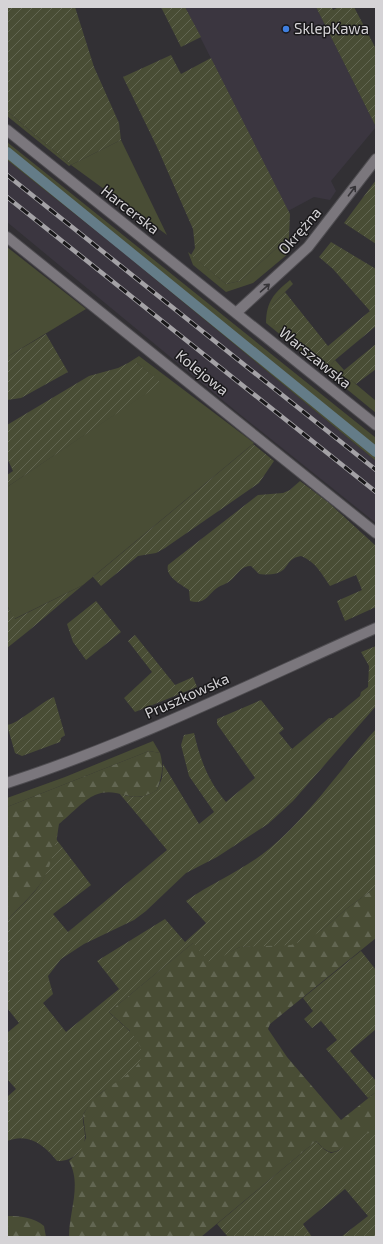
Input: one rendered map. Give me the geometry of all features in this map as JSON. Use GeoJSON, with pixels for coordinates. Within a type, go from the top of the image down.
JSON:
{"type":"FeatureCollection","features":[{"type":"Feature","properties":{"kind":"street","name":"Harcerska"},"geometry":{"type":"LineString","coordinates":[[7,130],[236,314]]}},
{"type":"Feature","properties":{"kind":"street","name":"Okrężna"},"geometry":{"type":"LineString","coordinates":[[236,314],[308,247],[376,159]]}},
{"type":"Feature","properties":{"kind":"street","name":"Kolejowa"},"geometry":{"type":"LineString","coordinates":[[7,238],[376,533]]}},
{"type":"Feature","properties":{"kind":"street","name":"Warszawska"},"geometry":{"type":"LineString","coordinates":[[236,314],[376,425]]}},
{"type":"Feature","properties":{"kind":"street","name":"Pruszkowska"},"geometry":{"type":"LineString","coordinates":[[7,783],[126,739],[376,628]]}},
{"type":"Feature","properties":{"kind":"shaded area"},"geometry":{"type":"Polygon","coordinates":[[[185,7],[316,7],[376,127],[331,181],[336,191],[330,200],[314,197],[288,211],[185,7]]]}},
{"type":"Feature","properties":{"kind":"shaded area"},"geometry":{"type":"Polygon","coordinates":[[[7,160],[114,245],[376,461],[376,523],[237,412],[7,222],[7,160]]]}},
{"type":"Feature","properties":{"kind":"green space"},"geometry":{"type":"Polygon","coordinates":[[[7,7],[75,7],[94,67],[119,123],[121,140],[71,165],[7,111],[7,7]]]}},
{"type":"Feature","properties":{"kind":"green space"},"geometry":{"type":"Polygon","coordinates":[[[161,7],[185,7],[201,37],[181,47],[161,7]]]}},
{"type":"Feature","properties":{"kind":"green space"},"geometry":{"type":"Polygon","coordinates":[[[316,7],[332,7],[333,10],[339,7],[354,7],[376,49],[376,127],[316,7]]]}},
{"type":"Feature","properties":{"kind":"green space"},"geometry":{"type":"Polygon","coordinates":[[[171,55],[181,74],[211,58],[290,214],[289,237],[240,281],[226,284],[191,255],[195,248],[193,229],[157,147],[123,77],[171,55]]]}},
{"type":"Feature","properties":{"kind":"green space"},"geometry":{"type":"Polygon","coordinates":[[[7,111],[71,165],[69,166],[7,116],[7,111]]]}},
{"type":"Feature","properties":{"kind":"green space"},"geometry":{"type":"Polygon","coordinates":[[[121,140],[167,235],[71,165],[121,140]]]}},
{"type":"Feature","properties":{"kind":"green space"},"geometry":{"type":"Polygon","coordinates":[[[7,142],[376,438],[376,461],[114,245],[7,160],[7,142]]]}},
{"type":"Feature","properties":{"kind":"green space"},"geometry":{"type":"Polygon","coordinates":[[[376,180],[376,244],[344,223],[376,180]]]}},
{"type":"Feature","properties":{"kind":"green space"},"geometry":{"type":"Polygon","coordinates":[[[289,237],[289,253],[253,283],[226,292],[193,265],[188,252],[226,284],[240,281],[289,237]]]}},
{"type":"Feature","properties":{"kind":"green space"},"geometry":{"type":"Polygon","coordinates":[[[331,242],[376,269],[376,326],[335,360],[328,368],[269,319],[272,305],[285,292],[328,346],[370,311],[333,269],[319,257],[331,242]]]}},
{"type":"Feature","properties":{"kind":"green space"},"geometry":{"type":"Polygon","coordinates":[[[7,247],[86,309],[7,357],[7,247]]]}},
{"type":"Feature","properties":{"kind":"green space"},"geometry":{"type":"Polygon","coordinates":[[[290,280],[293,284],[272,305],[328,368],[335,360],[344,370],[337,376],[351,380],[376,401],[376,413],[266,323],[266,316],[272,298],[290,280]]]}},
{"type":"Feature","properties":{"kind":"green space"},"geometry":{"type":"Polygon","coordinates":[[[46,334],[68,372],[21,398],[7,400],[7,357],[46,334]]]}},
{"type":"Feature","properties":{"kind":"green space"},"geometry":{"type":"Polygon","coordinates":[[[376,344],[376,369],[356,384],[351,380],[337,376],[376,344]]]}},
{"type":"Feature","properties":{"kind":"green space"},"geometry":{"type":"Polygon","coordinates":[[[139,356],[254,443],[83,585],[14,619],[7,605],[7,487],[161,383],[137,363],[128,363],[139,356]]]}},
{"type":"Feature","properties":{"kind":"green space"},"geometry":{"type":"Polygon","coordinates":[[[128,363],[137,363],[162,383],[7,487],[7,475],[13,471],[7,458],[7,425],[89,376],[118,368],[128,363]]]}},
{"type":"Feature","properties":{"kind":"green space"},"geometry":{"type":"Polygon","coordinates":[[[253,444],[274,461],[259,483],[165,548],[156,553],[138,556],[101,586],[93,577],[253,444]]]}},
{"type":"Feature","properties":{"kind":"green space"},"geometry":{"type":"Polygon","coordinates":[[[300,481],[329,503],[376,546],[376,607],[345,621],[337,601],[362,590],[356,575],[330,586],[321,572],[311,561],[301,556],[295,558],[282,571],[277,573],[259,574],[251,566],[245,567],[229,581],[217,588],[206,599],[200,602],[190,601],[189,590],[171,577],[168,565],[258,495],[283,493],[290,490],[300,481]]]}},
{"type":"Feature","properties":{"kind":"green space"},"geometry":{"type":"Polygon","coordinates":[[[83,585],[7,648],[7,606],[15,619],[83,585]]]}},
{"type":"Feature","properties":{"kind":"green space"},"geometry":{"type":"Polygon","coordinates":[[[96,601],[121,632],[86,660],[73,642],[67,624],[96,601]]]}},
{"type":"Feature","properties":{"kind":"green space"},"geometry":{"type":"Polygon","coordinates":[[[135,635],[175,685],[193,677],[197,687],[135,712],[124,698],[152,672],[128,641],[135,635]]]}},
{"type":"Feature","properties":{"kind":"green space"},"geometry":{"type":"Polygon","coordinates":[[[376,646],[376,706],[293,801],[268,824],[217,857],[186,873],[146,911],[134,920],[84,944],[61,959],[48,976],[53,994],[43,1003],[66,1032],[119,989],[97,961],[165,919],[185,942],[206,923],[186,901],[239,870],[269,849],[312,806],[376,729],[376,887],[345,910],[321,931],[305,940],[291,945],[240,947],[210,963],[193,943],[109,1012],[136,1038],[141,1051],[141,1058],[132,1071],[93,1100],[83,1115],[85,1133],[83,1146],[80,1151],[67,1160],[57,1161],[41,1145],[29,1139],[22,1138],[7,1141],[7,1097],[16,1089],[7,1079],[7,1033],[19,1023],[7,1008],[7,920],[40,885],[49,866],[56,839],[91,885],[53,914],[68,932],[167,850],[119,793],[139,797],[148,795],[157,790],[162,778],[163,764],[199,824],[214,812],[189,776],[181,745],[184,735],[194,733],[199,752],[210,778],[226,802],[255,778],[217,724],[217,719],[261,700],[284,729],[279,733],[292,749],[329,718],[333,718],[360,696],[361,692],[368,687],[369,666],[361,652],[376,646]]]}},
{"type":"Feature","properties":{"kind":"green space"},"geometry":{"type":"Polygon","coordinates":[[[54,697],[65,735],[61,738],[60,742],[22,756],[15,753],[7,725],[12,724],[54,697]]]}},
{"type":"Feature","properties":{"kind":"green space"},"geometry":{"type":"Polygon","coordinates":[[[153,741],[160,753],[149,751],[7,807],[7,798],[65,777],[153,741]]]}},
{"type":"Feature","properties":{"kind":"green space"},"geometry":{"type":"Polygon","coordinates":[[[149,751],[160,753],[162,772],[157,790],[140,797],[112,792],[95,795],[77,808],[59,824],[53,856],[49,870],[44,878],[33,893],[7,920],[7,807],[149,751]]]}},
{"type":"Feature","properties":{"kind":"green space"},"geometry":{"type":"Polygon","coordinates":[[[376,887],[376,938],[270,1024],[268,1029],[287,1057],[341,1120],[376,1092],[376,1133],[369,1133],[362,1136],[333,1152],[326,1150],[316,1141],[201,1237],[69,1237],[75,1189],[73,1170],[69,1161],[78,1153],[86,1138],[83,1115],[92,1100],[106,1089],[130,1031],[109,1012],[193,943],[230,952],[240,947],[252,946],[321,931],[345,910],[376,887]]]}},
{"type":"Feature","properties":{"kind":"green space"},"geometry":{"type":"Polygon","coordinates":[[[361,951],[376,970],[376,1029],[350,1051],[376,1081],[376,1092],[368,1098],[326,1049],[337,1040],[321,1021],[312,1028],[304,1019],[313,1011],[303,998],[361,951]]]}},
{"type":"Feature","properties":{"kind":"green space"},"geometry":{"type":"Polygon","coordinates":[[[369,1133],[376,1133],[376,1237],[341,1237],[368,1216],[345,1189],[303,1224],[312,1237],[228,1237],[217,1224],[316,1141],[325,1150],[331,1153],[338,1151],[357,1137],[369,1133]]]}},
{"type":"Feature","properties":{"kind":"green space"},"geometry":{"type":"Polygon","coordinates":[[[7,1216],[22,1217],[40,1223],[44,1226],[46,1237],[7,1237],[7,1216]]]}},
{"type":"Feature","properties":{"kind":"waterway"},"geometry":{"type":"LineString","coordinates":[[7,152],[376,452]]}},
{"type":"Feature","properties":{"kind":"railway"},"geometry":{"type":"LineString","coordinates":[[7,175],[376,470]]}},
{"type":"Feature","properties":{"kind":"railway"},"geometry":{"type":"LineString","coordinates":[[7,197],[376,492]]}},
{"type":"Feature","properties":{"kind":"place","name":"SklepKawa"},"geometry":{"type":"Point","coordinates":[286,29]}}]}
